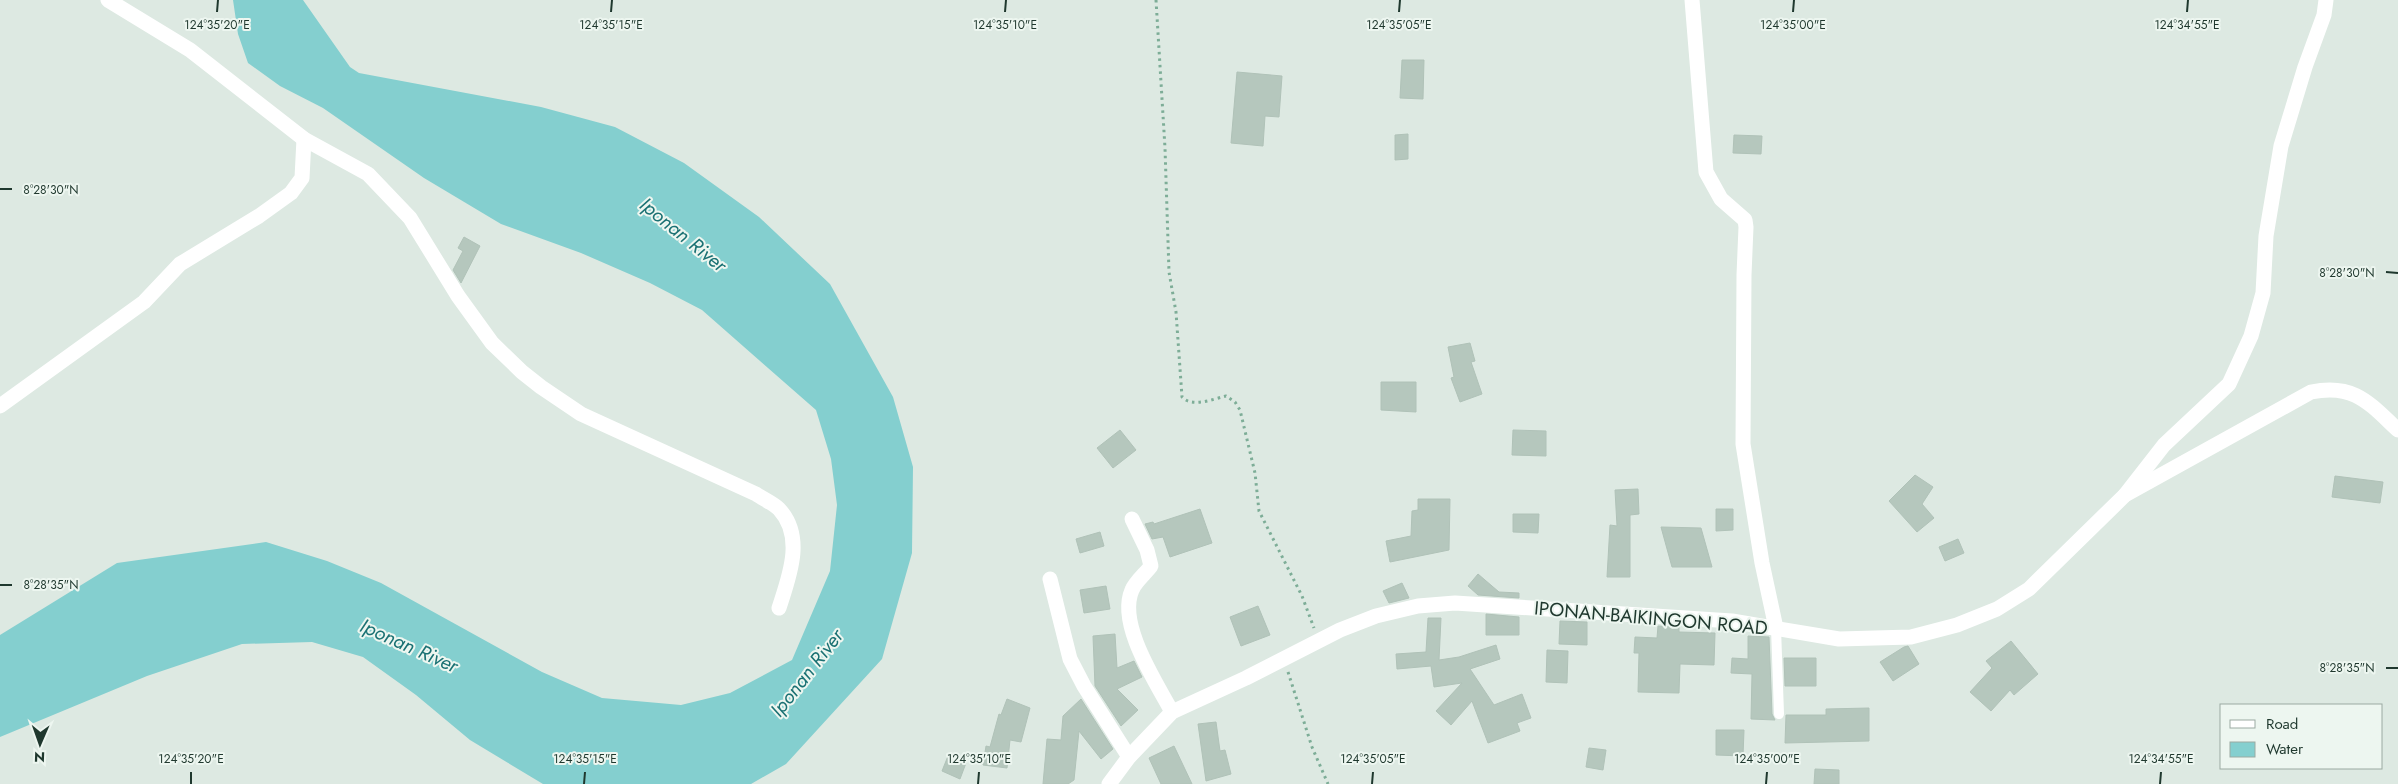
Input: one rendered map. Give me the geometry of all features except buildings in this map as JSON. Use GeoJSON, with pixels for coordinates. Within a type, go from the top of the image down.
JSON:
{"type":"FeatureCollection","features":[{"type":"Feature","properties":{"kind":"street"},"geometry":{"type":"LineString","coordinates":[[108,0],[190,50],[304,138],[368,174],[410,218],[458,296],[492,342],[528,377],[581,414],[756,494],[778,508],[789,523],[793,543],[791,568],[779,608]]}},
{"type":"Feature","properties":{"kind":"street"},"geometry":{"type":"LineString","coordinates":[[1692,0],[1706,172],[1721,199],[1745,220],[1746,226],[1743,444],[1762,563],[1776,628]]}},
{"type":"Feature","properties":{"kind":"street"},"geometry":{"type":"LineString","coordinates":[[2125,495],[2164,445],[2229,384],[2251,336],[2263,293],[2266,236],[2281,146],[2305,66],[2324,15],[2326,0]]}},
{"type":"Feature","properties":{"kind":"street"},"geometry":{"type":"LineString","coordinates":[[0,406],[144,302],[180,264],[259,216],[291,192],[302,178],[304,138]]}},
{"type":"Feature","properties":{"kind":"street","name":"IPONAN-BAIKINGON ROAD"},"geometry":{"type":"LineString","coordinates":[[1109,784],[1129,757],[1172,712],[1246,678],[1283,657],[1319,640],[1376,616],[1418,606],[1455,603],[1732,621],[1839,639],[1875,640],[1911,636],[1957,625],[1998,609],[2028,589],[2125,495],[2311,392],[2335,389],[2359,395],[2398,430]]}},
{"type":"Feature","properties":{"kind":"street"},"geometry":{"type":"LineString","coordinates":[[1132,519],[1148,550],[1151,566],[1132,589],[1129,611],[1135,643],[1172,712]]}},
{"type":"Feature","properties":{"kind":"street"},"geometry":{"type":"LineString","coordinates":[[1050,579],[1070,659],[1084,686],[1129,757]]}},
{"type":"Feature","properties":{"kind":"lane"},"geometry":{"type":"LineString","coordinates":[[1776,628],[1778,714]]}},
{"type":"Feature","properties":{"kind":"path"},"geometry":{"type":"LineString","coordinates":[[1156,0],[1165,148],[1169,272],[1176,312],[1182,396],[1186,401],[1194,403],[1226,396],[1236,402],[1240,410],[1255,473],[1259,512],[1277,551],[1302,596],[1319,640]]}},
{"type":"Feature","properties":{"kind":"path"},"geometry":{"type":"LineString","coordinates":[[1283,657],[1312,747],[1328,784]]}},
{"type":"Feature","properties":{"kind":"water","name":"Iponan River"},"geometry":{"type":"Polygon","coordinates":[[[233,0],[303,0],[350,67],[359,73],[541,107],[615,127],[684,163],[759,217],[830,284],[893,397],[913,467],[912,553],[882,659],[786,764],[751,784],[543,784],[470,740],[416,695],[363,657],[312,642],[242,644],[147,676],[0,737],[0,635],[117,563],[266,542],[327,561],[381,583],[542,672],[602,698],[681,705],[730,693],[792,660],[830,571],[837,505],[831,459],[816,410],[702,310],[650,283],[581,253],[501,224],[424,178],[323,108],[280,86],[248,63],[238,34],[233,0]]]}}]}
